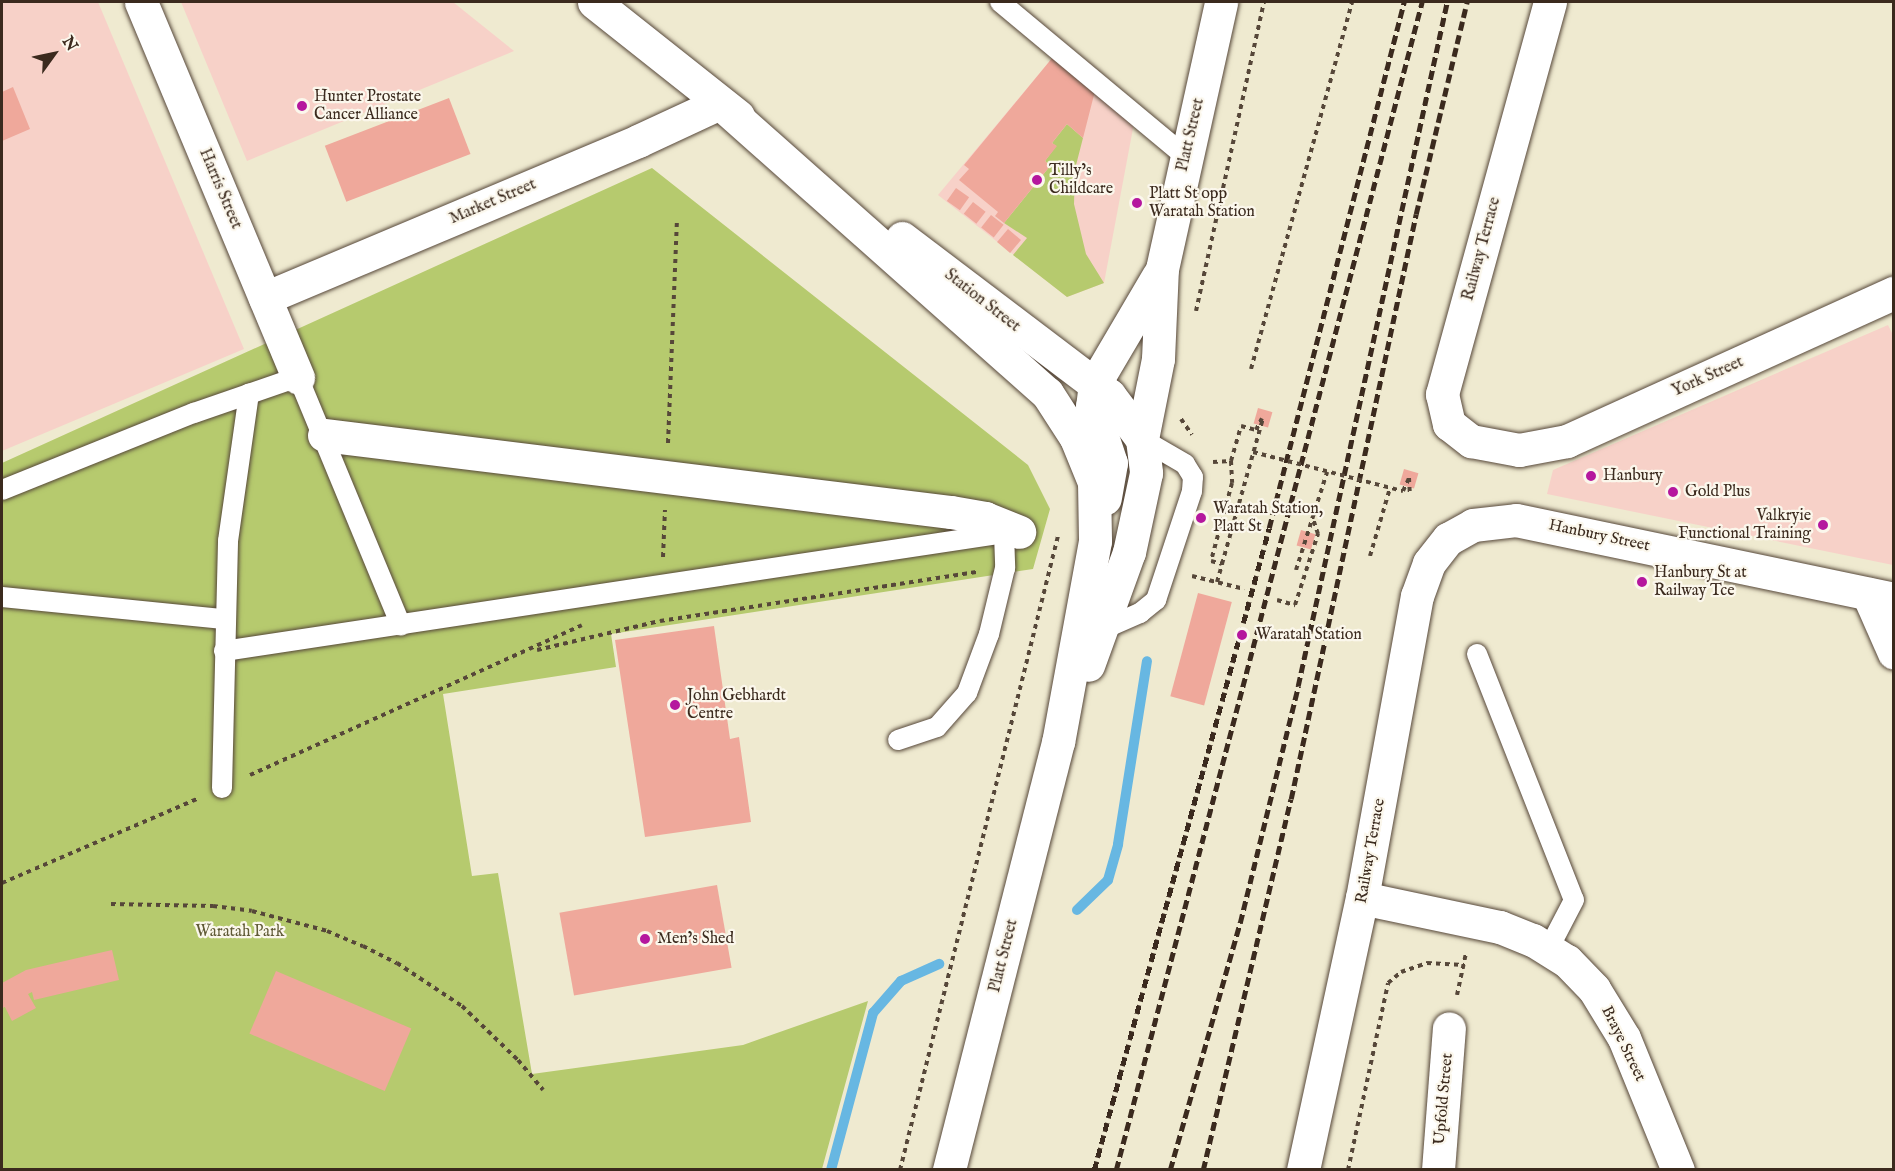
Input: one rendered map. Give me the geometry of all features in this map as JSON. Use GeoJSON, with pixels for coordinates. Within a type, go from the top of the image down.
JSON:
{"type":"FeatureCollection","features":[{"type":"Feature","properties":{"kind":"street","name":"Harris Street"},"geometry":{"type":"LineString","coordinates":[[141,2],[298,377]]}},
{"type":"Feature","properties":{"kind":"street","name":"Station Street"},"geometry":{"type":"LineString","coordinates":[[594,2],[720,103],[1095,383],[1120,407],[1142,439],[1146,473],[1129,552]]}},
{"type":"Feature","properties":{"kind":"street","name":"Platt Street"},"geometry":{"type":"LineString","coordinates":[[1142,439],[1158,359],[1161,269],[1221,2]]}},
{"type":"Feature","properties":{"kind":"street","name":"Railway Terrace"},"geometry":{"type":"LineString","coordinates":[[1519,450],[1471,441],[1449,424],[1442,394],[1550,2]]}},
{"type":"Feature","properties":{"kind":"street","name":"Market Street"},"geometry":{"type":"LineString","coordinates":[[265,298],[638,141],[720,103]]}},
{"type":"Feature","properties":{"kind":"street","name":"Station Street"},"geometry":{"type":"LineString","coordinates":[[720,103],[1047,393],[1068,423],[1089,468],[1096,496],[1095,542]]}},
{"type":"Feature","properties":{"kind":"street","name":"Platt Street"},"geometry":{"type":"LineString","coordinates":[[1095,383],[1161,269]]}},
{"type":"Feature","properties":{"kind":"street","name":"York Street"},"geometry":{"type":"LineString","coordinates":[[1519,450],[1567,441],[1893,293]]}},
{"type":"Feature","properties":{"kind":"street"},"geometry":{"type":"LineString","coordinates":[[1095,383],[1092,406],[1111,463],[1095,542]]}},
{"type":"Feature","properties":{"kind":"street"},"geometry":{"type":"LineString","coordinates":[[324,435],[667,475],[951,512],[985,518],[1019,532]]}},
{"type":"Feature","properties":{"kind":"street","name":"Hanbury Street"},"geometry":{"type":"LineString","coordinates":[[1448,540],[1473,525],[1516,520],[1881,596]]}},
{"type":"Feature","properties":{"kind":"street","name":"Railway Terrace"},"geometry":{"type":"LineString","coordinates":[[1303,1170],[1362,897],[1417,596],[1429,563],[1448,540]]}},
{"type":"Feature","properties":{"kind":"street","name":"Platt Street"},"geometry":{"type":"LineString","coordinates":[[949,1170],[1059,742],[1095,542]]}},
{"type":"Feature","properties":{"kind":"street","name":"Platt Street"},"geometry":{"type":"LineString","coordinates":[[1059,742],[1129,552]]}},
{"type":"Feature","properties":{"kind":"street"},"geometry":{"type":"LineString","coordinates":[[1881,596],[1893,653]]}},
{"type":"Feature","properties":{"kind":"street","name":"Braye Street"},"geometry":{"type":"LineString","coordinates":[[1362,897],[1472,920],[1519,934],[1549,948],[1580,973],[1614,1019],[1678,1170]]}},
{"type":"Feature","properties":{"kind":"street","name":"Upfold Street"},"geometry":{"type":"LineString","coordinates":[[1438,1170],[1449,1028]]}},
{"type":"Feature","properties":{"kind":"lane"},"geometry":{"type":"LineString","coordinates":[[1000,2],[1186,157]]}},
{"type":"Feature","properties":{"kind":"lane"},"geometry":{"type":"LineString","coordinates":[[2,490],[249,393],[298,377],[324,435],[401,626]]}},
{"type":"Feature","properties":{"kind":"lane"},"geometry":{"type":"LineString","coordinates":[[222,788],[224,619],[228,541],[249,393]]}},
{"type":"Feature","properties":{"kind":"lane"},"geometry":{"type":"LineString","coordinates":[[1101,630],[1140,613],[1156,600],[1192,491],[1193,477],[1185,464],[1142,439]]}},
{"type":"Feature","properties":{"kind":"lane"},"geometry":{"type":"LineString","coordinates":[[224,651],[1004,533],[1005,568],[989,634],[959,706],[930,731],[898,740]]}},
{"type":"Feature","properties":{"kind":"lane"},"geometry":{"type":"LineString","coordinates":[[2,597],[224,619]]}},
{"type":"Feature","properties":{"kind":"lane"},"geometry":{"type":"LineString","coordinates":[[1477,654],[1574,900],[1549,948]]}},
{"type":"Feature","properties":{"kind":"path"},"geometry":{"type":"LineString","coordinates":[[1195,316],[1264,2]]}},
{"type":"Feature","properties":{"kind":"path"},"geometry":{"type":"LineString","coordinates":[[1251,369],[1352,2]]}},
{"type":"Feature","properties":{"kind":"path"},"geometry":{"type":"LineString","coordinates":[[660,621],[677,219]]}},
{"type":"Feature","properties":{"kind":"path"},"geometry":{"type":"LineString","coordinates":[[1179,411],[1195,439]]}},
{"type":"Feature","properties":{"kind":"path"},"geometry":{"type":"LineString","coordinates":[[1217,582],[1263,418],[1256,430],[1241,426],[1231,461],[1232,483],[1211,561],[1222,564]]}},
{"type":"Feature","properties":{"kind":"path"},"geometry":{"type":"LineString","coordinates":[[1253,452],[1403,491],[1409,478],[1410,496]]}},
{"type":"Feature","properties":{"kind":"path"},"geometry":{"type":"LineString","coordinates":[[1206,453],[1213,470]]}},
{"type":"Feature","properties":{"kind":"path"},"geometry":{"type":"LineString","coordinates":[[1210,463],[1231,461]]}},
{"type":"Feature","properties":{"kind":"path"},"geometry":{"type":"LineString","coordinates":[[1296,570],[1327,472]]}},
{"type":"Feature","properties":{"kind":"path"},"geometry":{"type":"LineString","coordinates":[[1370,556],[1390,488]]}},
{"type":"Feature","properties":{"kind":"path"},"geometry":{"type":"LineString","coordinates":[[1277,600],[1295,605],[1298,600],[1318,534],[1313,519]]}},
{"type":"Feature","properties":{"kind":"path"},"geometry":{"type":"LineString","coordinates":[[900,1170],[1058,536]]}},
{"type":"Feature","properties":{"kind":"path"},"geometry":{"type":"LineString","coordinates":[[531,652],[660,621],[1005,568]]}},
{"type":"Feature","properties":{"kind":"path"},"geometry":{"type":"LineString","coordinates":[[1199,577],[1244,589]]}},
{"type":"Feature","properties":{"kind":"path"},"geometry":{"type":"LineString","coordinates":[[2,883],[531,652],[591,621]]}},
{"type":"Feature","properties":{"kind":"path"},"geometry":{"type":"LineString","coordinates":[[111,904],[194,905],[252,911],[299,922],[363,946],[406,968],[462,1006],[518,1060],[543,1090]]}},
{"type":"Feature","properties":{"kind":"path"},"geometry":{"type":"LineString","coordinates":[[1348,1170],[1388,983],[1401,972],[1427,963],[1464,966]]}},
{"type":"Feature","properties":{"kind":"shaded area"},"geometry":{"type":"Polygon","coordinates":[[[2,2],[98,2],[244,349],[2,451],[2,2]]]}},
{"type":"Feature","properties":{"kind":"shaded area","name":"Hunter Prostate Cancer Alliance"},"geometry":{"type":"Polygon","coordinates":[[[181,2],[453,2],[514,51],[247,161],[181,2]]]}},
{"type":"Feature","properties":{"kind":"shaded area","name":"Tilly’s Childcare"},"geometry":{"type":"Polygon","coordinates":[[[1053,57],[1134,123],[1104,283],[1067,297],[938,195],[1053,57]]]}},
{"type":"Feature","properties":{"kind":"shaded area"},"geometry":{"type":"Polygon","coordinates":[[[1888,325],[1894,337],[1893,565],[1547,494],[1553,470],[1888,325]]]}},
{"type":"Feature","properties":{"kind":"green space"},"geometry":{"type":"Polygon","coordinates":[[[1067,124],[1083,138],[1075,169],[1074,204],[1086,254],[1104,283],[1067,297],[1013,255],[1027,238],[1004,223],[1050,166],[1045,161],[1056,146],[1052,143],[1067,124]]]}},
{"type":"Feature","properties":{"kind":"green space","name":"Waratah Park"},"geometry":{"type":"Polygon","coordinates":[[[652,168],[1028,465],[1050,509],[1033,569],[611,634],[616,667],[443,694],[472,876],[498,873],[532,1074],[743,1045],[868,1001],[822,1169],[2,1169],[2,463],[652,168]]]}},
{"type":"Feature","properties":{"kind":"building"},"geometry":{"type":"Polygon","coordinates":[[[1053,57],[1095,91],[1083,138],[1067,124],[1052,143],[1057,146],[1045,161],[1050,166],[1004,223],[995,216],[998,212],[959,180],[969,169],[964,165],[1053,57]]]}},
{"type":"Feature","properties":{"kind":"building"},"geometry":{"type":"Polygon","coordinates":[[[13,87],[30,129],[2,141],[2,92],[13,87]]]}},
{"type":"Feature","properties":{"kind":"building"},"geometry":{"type":"Polygon","coordinates":[[[449,98],[471,154],[346,202],[325,146],[449,98]]]}},
{"type":"Feature","properties":{"kind":"building"},"geometry":{"type":"Polygon","coordinates":[[[956,188],[969,197],[960,210],[947,201],[956,188]]]}},
{"type":"Feature","properties":{"kind":"building"},"geometry":{"type":"Polygon","coordinates":[[[973,202],[986,212],[976,224],[964,214],[973,202]]]}},
{"type":"Feature","properties":{"kind":"building"},"geometry":{"type":"Polygon","coordinates":[[[991,215],[1004,225],[994,237],[981,228],[991,215]]]}},
{"type":"Feature","properties":{"kind":"building"},"geometry":{"type":"Polygon","coordinates":[[[1008,229],[1021,240],[1010,253],[997,242],[1008,229]]]}},
{"type":"Feature","properties":{"kind":"building"},"geometry":{"type":"Polygon","coordinates":[[[1258,408],[1272,412],[1268,428],[1254,423],[1258,408]]]}},
{"type":"Feature","properties":{"kind":"building"},"geometry":{"type":"Polygon","coordinates":[[[1404,469],[1418,473],[1414,489],[1400,484],[1404,469]]]}},
{"type":"Feature","properties":{"kind":"building"},"geometry":{"type":"Polygon","coordinates":[[[1301,530],[1315,534],[1311,550],[1297,545],[1301,530]]]}},
{"type":"Feature","properties":{"kind":"building"},"geometry":{"type":"Polygon","coordinates":[[[1198,593],[1232,602],[1204,705],[1170,696],[1198,593]]]}},
{"type":"Feature","properties":{"kind":"building","name":"John Gebhardt Centre"},"geometry":{"type":"Polygon","coordinates":[[[714,626],[730,739],[739,737],[751,822],[645,837],[615,640],[714,626]]]}},
{"type":"Feature","properties":{"kind":"building","name":"Men’s Shed"},"geometry":{"type":"Polygon","coordinates":[[[717,885],[732,968],[574,996],[559,913],[717,885]]]}},
{"type":"Feature","properties":{"kind":"building"},"geometry":{"type":"Polygon","coordinates":[[[112,950],[119,980],[34,1000],[32,992],[28,994],[36,1008],[12,1021],[5,1007],[2,1008],[2,983],[26,970],[112,950]]]}},
{"type":"Feature","properties":{"kind":"building"},"geometry":{"type":"Polygon","coordinates":[[[276,971],[411,1028],[385,1091],[249,1034],[276,971]]]}},
{"type":"Feature","properties":{"kind":"waterway"},"geometry":{"type":"LineString","coordinates":[[1077,910],[1108,880],[1118,844],[1147,661]]}},
{"type":"Feature","properties":{"kind":"waterway"},"geometry":{"type":"LineString","coordinates":[[831,1170],[873,1013],[901,981],[939,964]]}},
{"type":"Feature","properties":{"kind":"railway"},"geometry":{"type":"LineString","coordinates":[[1094,1170],[1269,528],[1404,2]]}},
{"type":"Feature","properties":{"kind":"railway"},"geometry":{"type":"LineString","coordinates":[[1116,1170],[1422,2]]}},
{"type":"Feature","properties":{"kind":"railway"},"geometry":{"type":"LineString","coordinates":[[1170,1170],[1240,923],[1298,686],[1447,2]]}},
{"type":"Feature","properties":{"kind":"railway"},"geometry":{"type":"LineString","coordinates":[[1203,1170],[1291,799],[1416,214],[1467,2]]}},
{"type":"Feature","properties":{"kind":"place","name":"Hunter Prostate Cancer Alliance"},"geometry":{"type":"Point","coordinates":[302,106]}},
{"type":"Feature","properties":{"kind":"place","name":"Tilly’s Childcare"},"geometry":{"type":"Point","coordinates":[1037,180]}},
{"type":"Feature","properties":{"kind":"place","name":"Platt St opp Waratah Station"},"geometry":{"type":"Point","coordinates":[1137,203]}},
{"type":"Feature","properties":{"kind":"place","name":"Hanbury"},"geometry":{"type":"Point","coordinates":[1591,476]}},
{"type":"Feature","properties":{"kind":"place","name":"Gold Plus"},"geometry":{"type":"Point","coordinates":[1673,492]}},
{"type":"Feature","properties":{"kind":"place","name":"Waratah Station, Platt St"},"geometry":{"type":"Point","coordinates":[1201,518]}},
{"type":"Feature","properties":{"kind":"place","name":"Valkryie Functional Training"},"geometry":{"type":"Point","coordinates":[1823,525]}},
{"type":"Feature","properties":{"kind":"place","name":"Hanbury St at Railway Tce"},"geometry":{"type":"Point","coordinates":[1642,582]}},
{"type":"Feature","properties":{"kind":"place","name":"Waratah Station"},"geometry":{"type":"Point","coordinates":[1242,635]}},
{"type":"Feature","properties":{"kind":"place","name":"John Gebhardt Centre"},"geometry":{"type":"Point","coordinates":[675,705]}},
{"type":"Feature","properties":{"kind":"place","name":"Men’s Shed"},"geometry":{"type":"Point","coordinates":[645,939]}}]}
